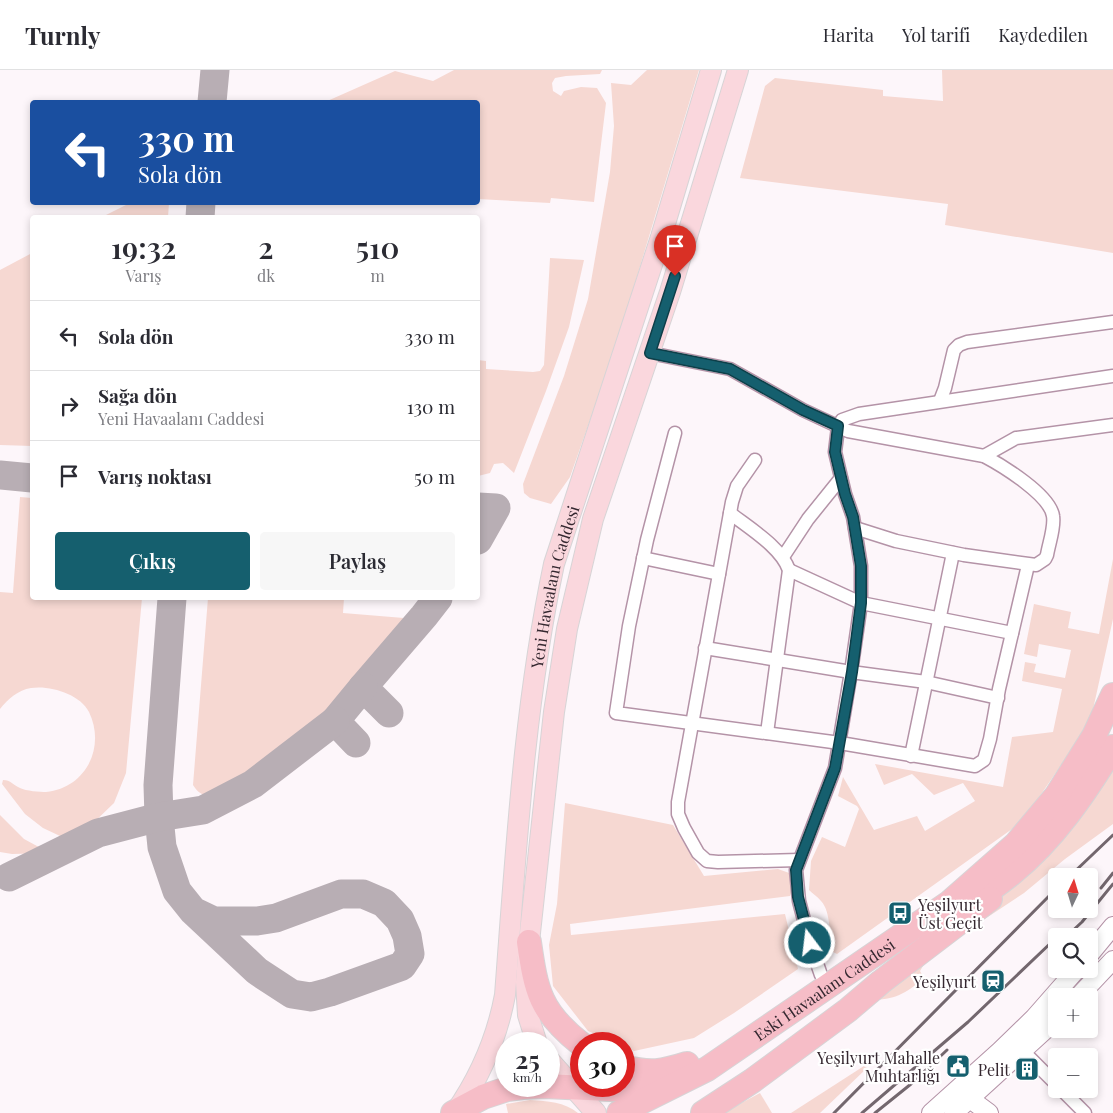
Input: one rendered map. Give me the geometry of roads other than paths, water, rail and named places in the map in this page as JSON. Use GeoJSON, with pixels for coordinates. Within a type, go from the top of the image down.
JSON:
{"type":"FeatureCollection","features":[{"type":"Feature","properties":{"kind":"highway","name":"Eski Havaalanı Caddesi"},"geometry":{"type":"LineString","coordinates":[[651,1113],[715,1080],[746,1061],[954,916],[1002,870],[1016,844],[1057,795],[1094,736],[1113,695]]}},
{"type":"Feature","properties":{"kind":"highway","name":"Eski Havaalanı Caddesi"},"geometry":{"type":"LineString","coordinates":[[619,1113],[707,1069],[949,903],[1049,838],[1091,783],[1113,747]]}},
{"type":"Feature","properties":{"kind":"highway"},"geometry":{"type":"LineString","coordinates":[[635,1089],[688,1064],[746,1028],[967,879],[1002,870]]}},
{"type":"Feature","properties":{"kind":"highway"},"geometry":{"type":"LineString","coordinates":[[703,1113],[752,1081],[848,1010],[881,982],[989,900],[1002,870]]}},
{"type":"Feature","properties":{"kind":"highway"},"geometry":{"type":"LineString","coordinates":[[528,942],[535,983],[546,1008],[570,1035]]}},
{"type":"Feature","properties":{"kind":"highway"},"geometry":{"type":"LineString","coordinates":[[635,1070],[642,1072],[656,1071],[688,1064]]}},
{"type":"Feature","properties":{"kind":"highway"},"geometry":{"type":"LineString","coordinates":[[455,1112],[482,1096],[499,1090],[523,1087],[570,1088]]}},
{"type":"Feature","properties":{"kind":"main road","name":"Yeni Havaalanı Caddesi"},"geometry":{"type":"LineString","coordinates":[[455,1112],[473,1085],[497,1032],[505,995],[528,718],[543,618],[554,564],[662,236],[711,70]]}},
{"type":"Feature","properties":{"kind":"main road","name":"Yeni Havaalanı Caddesi"},"geometry":{"type":"LineString","coordinates":[[533,1032],[528,1015],[526,990],[528,942],[554,712],[567,630],[593,519],[685,245],[738,70]]}},
{"type":"Feature","properties":{"kind":"main road"},"geometry":{"type":"LineString","coordinates":[[662,236],[685,245]]}},
{"type":"Feature","properties":{"kind":"main road"},"geometry":{"type":"LineString","coordinates":[[627,345],[650,353]]}},
{"type":"Feature","properties":{"kind":"main road"},"geometry":{"type":"LineString","coordinates":[[1098,946],[1110,934]]}},
{"type":"Feature","properties":{"kind":"main road"},"geometry":{"type":"LineString","coordinates":[[1087,988],[1113,960]]}},
{"type":"Feature","properties":{"kind":"main road"},"geometry":{"type":"LineString","coordinates":[[963,1104],[1069,978]]}},
{"type":"Feature","properties":{"kind":"main road"},"geometry":{"type":"LineString","coordinates":[[931,1113],[963,1104],[1048,1028]]}},
{"type":"Feature","properties":{"kind":"main road"},"geometry":{"type":"LineString","coordinates":[[560,1073],[570,1084]]}},
{"type":"Feature","properties":{"kind":"main road"},"geometry":{"type":"LineString","coordinates":[[581,1097],[596,1113]]}},
{"type":"Feature","properties":{"kind":"main road"},"geometry":{"type":"LineString","coordinates":[[963,1104],[989,1113]]}},
{"type":"Feature","properties":{"kind":"street"},"geometry":{"type":"LineString","coordinates":[[940,402],[954,350],[959,345],[1113,322]]}},
{"type":"Feature","properties":{"kind":"street"},"geometry":{"type":"LineString","coordinates":[[650,353],[730,369],[803,410],[848,431],[984,456],[1021,480],[1046,502],[1054,518],[1047,554],[1040,564],[1028,565],[896,542],[855,528]]}},
{"type":"Feature","properties":{"kind":"street"},"geometry":{"type":"LineString","coordinates":[[821,976],[798,897],[796,870],[835,768],[852,672],[861,603],[861,566],[855,528],[835,452],[838,426],[842,420],[859,414],[1113,376]]}},
{"type":"Feature","properties":{"kind":"street"},"geometry":{"type":"LineString","coordinates":[[984,456],[1016,438],[1113,424]]}},
{"type":"Feature","properties":{"kind":"street"},"geometry":{"type":"LineString","coordinates":[[675,433],[643,558],[629,626],[616,713],[840,742],[975,766],[980,764],[986,757],[1028,565]]}},
{"type":"Feature","properties":{"kind":"street"},"geometry":{"type":"LineString","coordinates":[[755,460],[738,486],[730,513],[691,723],[678,802],[678,814],[698,853],[707,861],[800,860]]}},
{"type":"Feature","properties":{"kind":"street"},"geometry":{"type":"LineString","coordinates":[[783,557],[808,518],[841,478]]}},
{"type":"Feature","properties":{"kind":"street"},"geometry":{"type":"LineString","coordinates":[[730,513],[774,548],[783,557],[788,570],[767,733]]}},
{"type":"Feature","properties":{"kind":"street"},"geometry":{"type":"LineString","coordinates":[[911,756],[953,553]]}},
{"type":"Feature","properties":{"kind":"street"},"geometry":{"type":"LineString","coordinates":[[643,558],[719,574]]}},
{"type":"Feature","properties":{"kind":"street"},"geometry":{"type":"LineString","coordinates":[[788,570],[861,603],[1012,634]]}},
{"type":"Feature","properties":{"kind":"street"},"geometry":{"type":"LineString","coordinates":[[705,648],[926,682],[998,698]]}},
{"type":"Feature","properties":{"kind":"street"},"geometry":{"type":"LineString","coordinates":[[1023,1051],[1048,1076]]}},
{"type":"Feature","properties":{"kind":"street"},"geometry":{"type":"LineString","coordinates":[[1069,1098],[1084,1113]]}},
{"type":"Feature","properties":{"kind":"railway"},"geometry":{"type":"LineString","coordinates":[[1078,868],[1113,835]]}},
{"type":"Feature","properties":{"kind":"railway"},"geometry":{"type":"LineString","coordinates":[[1101,888],[1113,873]]}},
{"type":"Feature","properties":{"kind":"railway"},"geometry":{"type":"LineString","coordinates":[[1076,928],[1113,884]]}},
{"type":"Feature","properties":{"kind":"railway"},"geometry":{"type":"LineString","coordinates":[[834,1113],[1048,897]]}},
{"type":"Feature","properties":{"kind":"railway"},"geometry":{"type":"LineString","coordinates":[[862,1113],[968,1022],[1048,946]]}},
{"type":"Feature","properties":{"kind":"railway"},"geometry":{"type":"LineString","coordinates":[[875,1113],[911,1084],[947,1050]]}},
{"type":"Feature","properties":{"kind":"place","name":"Yeşilyurt Üst Geçit"},"geometry":{"type":"Point","coordinates":[900,913]}},
{"type":"Feature","properties":{"kind":"place","name":"Yeşilyurt"},"geometry":{"type":"Point","coordinates":[993,981]}},
{"type":"Feature","properties":{"kind":"place","name":"Yeşilyurt Mahalle Muhtarlığı"},"geometry":{"type":"Point","coordinates":[958,1066]}},
{"type":"Feature","properties":{"kind":"place","name":"Pelit"},"geometry":{"type":"Point","coordinates":[1027,1069]}}]}
